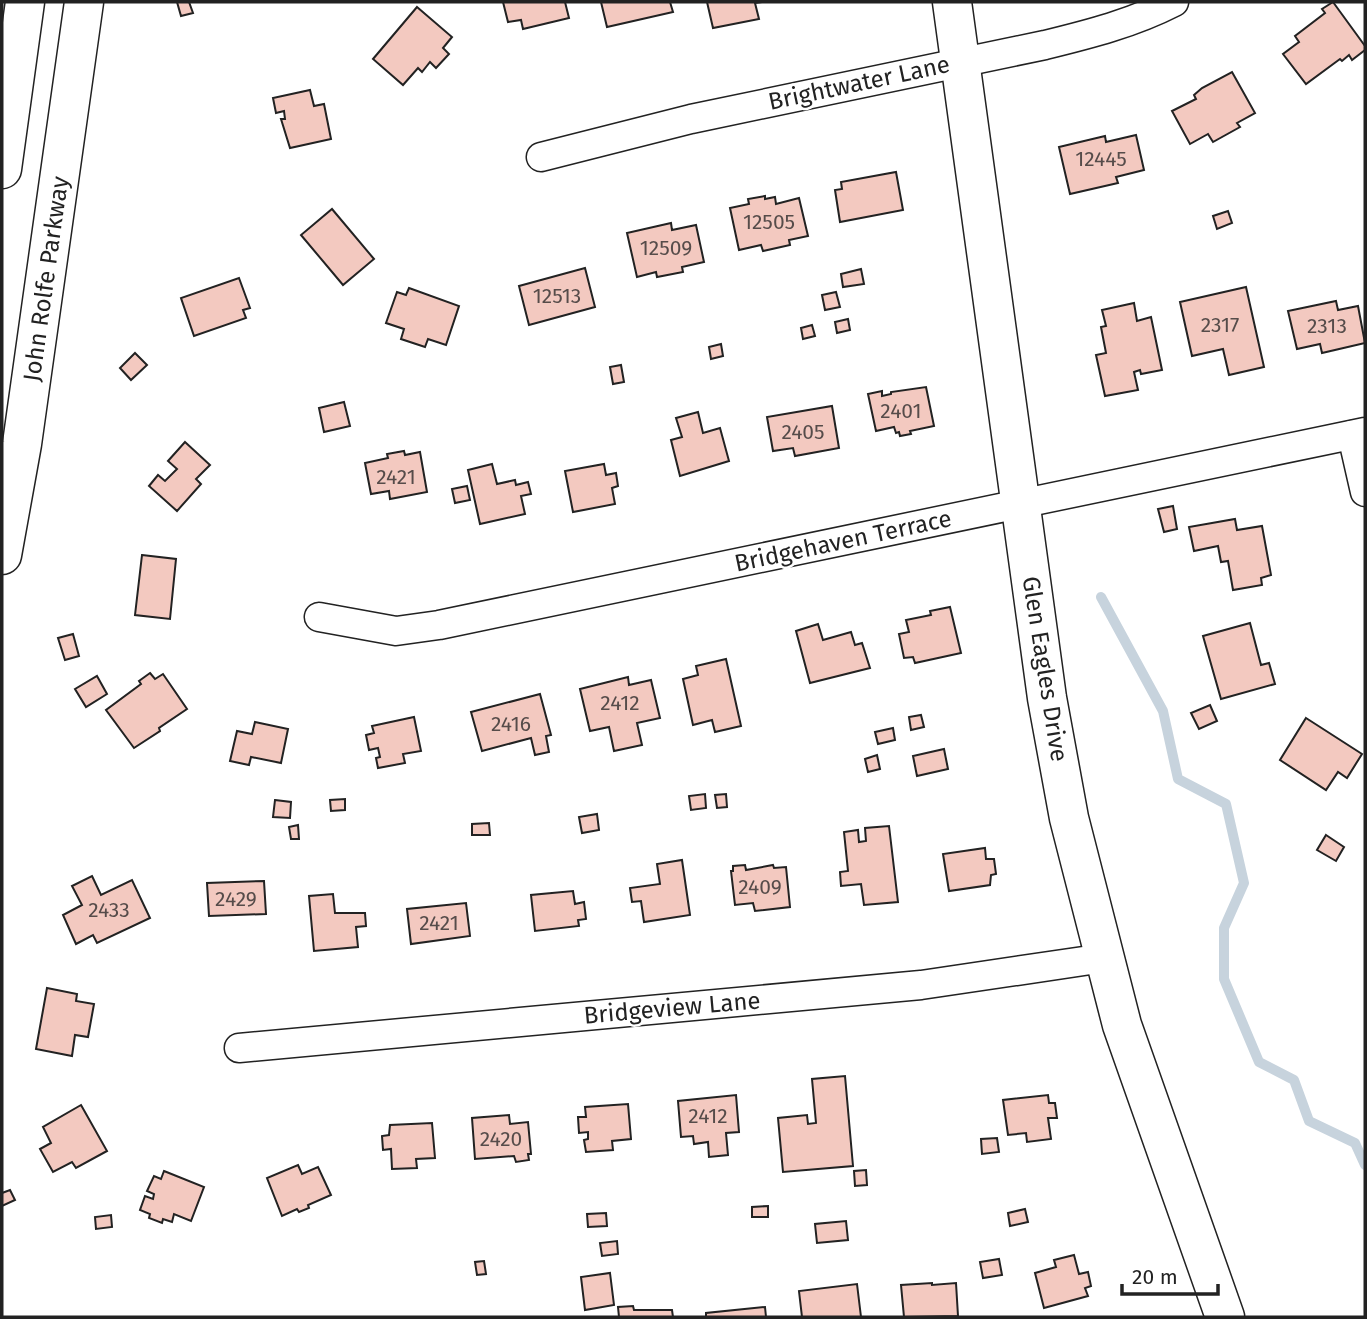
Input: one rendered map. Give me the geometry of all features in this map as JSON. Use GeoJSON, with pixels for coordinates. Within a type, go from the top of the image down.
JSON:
{"type":"FeatureCollection","features":[{"type":"Feature","properties":{"kind":"street"},"geometry":{"type":"LineString","coordinates":[[2,169],[25,2]]}},
{"type":"Feature","properties":{"kind":"street","name":"John Rolfe Parkway"},"geometry":{"type":"LineString","coordinates":[[2,555],[24,431],[84,2]]}},
{"type":"Feature","properties":{"kind":"street","name":"Glen Eagles Drive"},"geometry":{"type":"LineString","coordinates":[[951,2],[1047,698],[1069,818],[1104,958],[1139,1077],[1225,1317]]}},
{"type":"Feature","properties":{"kind":"street","name":"Brightwater Lane"},"geometry":{"type":"LineString","coordinates":[[541,157],[691,119],[1045,45],[1101,31],[1151,14],[1174,2]]}},
{"type":"Feature","properties":{"kind":"street"},"geometry":{"type":"LineString","coordinates":[[1359,433],[1365,492]]}},
{"type":"Feature","properties":{"kind":"street","name":"Bridgehaven Terrace"},"geometry":{"type":"LineString","coordinates":[[319,617],[396,631],[439,625],[1359,433]]}},
{"type":"Feature","properties":{"kind":"street","name":"Bridgeview Lane"},"geometry":{"type":"LineString","coordinates":[[239,1048],[921,985],[1104,958]]}},
{"type":"Feature","properties":{"kind":"building"},"geometry":{"type":"Polygon","coordinates":[[[177,2],[189,2],[193,13],[181,16],[177,2]]]}},
{"type":"Feature","properties":{"kind":"building"},"geometry":{"type":"Polygon","coordinates":[[[503,2],[565,2],[569,18],[523,29],[521,20],[508,22],[503,2]]]}},
{"type":"Feature","properties":{"kind":"building"},"geometry":{"type":"Polygon","coordinates":[[[601,2],[670,2],[673,12],[607,27],[601,2]]]}},
{"type":"Feature","properties":{"kind":"building"},"geometry":{"type":"Polygon","coordinates":[[[707,2],[762,2],[755,3],[759,19],[713,28],[707,2]]]}},
{"type":"Feature","properties":{"kind":"building"},"geometry":{"type":"Polygon","coordinates":[[[1333,2],[1365,46],[1365,50],[1352,60],[1349,55],[1342,61],[1340,59],[1306,84],[1283,54],[1299,42],[1295,36],[1325,13],[1322,9],[1333,2]]]}},
{"type":"Feature","properties":{"kind":"building"},"geometry":{"type":"Polygon","coordinates":[[[417,7],[452,37],[443,48],[449,54],[436,68],[430,62],[422,72],[418,68],[403,85],[373,59],[417,7]]]}},
{"type":"Feature","properties":{"kind":"building"},"geometry":{"type":"Polygon","coordinates":[[[1232,72],[1255,113],[1237,123],[1240,127],[1213,142],[1208,134],[1190,144],[1172,111],[1196,99],[1194,95],[1202,88],[1232,72]]]}},
{"type":"Feature","properties":{"kind":"building"},"geometry":{"type":"Polygon","coordinates":[[[310,90],[314,106],[324,104],[331,139],[290,148],[281,119],[285,119],[284,111],[276,113],[273,98],[310,90]]]}},
{"type":"Feature","properties":{"kind":"building"},"geometry":{"type":"Polygon","coordinates":[[[1136,135],[1144,170],[1116,177],[1118,183],[1070,194],[1059,147],[1105,136],[1106,142],[1136,135]]]}},
{"type":"Feature","properties":{"kind":"building"},"geometry":{"type":"Polygon","coordinates":[[[896,172],[903,210],[840,222],[835,190],[842,189],[841,182],[896,172]]]}},
{"type":"Feature","properties":{"kind":"building"},"geometry":{"type":"Polygon","coordinates":[[[765,196],[765,199],[775,197],[776,204],[799,198],[808,236],[789,240],[790,245],[763,251],[761,245],[739,250],[730,208],[749,204],[748,199],[765,196]]]}},
{"type":"Feature","properties":{"kind":"building"},"geometry":{"type":"Polygon","coordinates":[[[332,209],[374,259],[343,285],[301,235],[332,209]]]}},
{"type":"Feature","properties":{"kind":"building"},"geometry":{"type":"Polygon","coordinates":[[[1228,211],[1232,223],[1217,229],[1213,216],[1228,211]]]}},
{"type":"Feature","properties":{"kind":"building"},"geometry":{"type":"Polygon","coordinates":[[[671,223],[672,230],[696,225],[704,262],[682,267],[683,272],[657,277],[656,272],[637,277],[627,233],[671,223]]]}},
{"type":"Feature","properties":{"kind":"building"},"geometry":{"type":"Polygon","coordinates":[[[585,268],[595,307],[529,325],[519,286],[585,268]]]}},
{"type":"Feature","properties":{"kind":"building"},"geometry":{"type":"Polygon","coordinates":[[[861,269],[864,284],[843,287],[841,274],[861,269]]]}},
{"type":"Feature","properties":{"kind":"building"},"geometry":{"type":"Polygon","coordinates":[[[239,278],[250,308],[243,310],[246,318],[194,336],[181,298],[239,278]]]}},
{"type":"Feature","properties":{"kind":"building"},"geometry":{"type":"Polygon","coordinates":[[[1246,287],[1264,367],[1229,375],[1223,349],[1192,356],[1180,302],[1246,287]]]}},
{"type":"Feature","properties":{"kind":"building"},"geometry":{"type":"Polygon","coordinates":[[[409,288],[459,306],[446,345],[428,339],[425,347],[401,339],[404,329],[386,323],[397,292],[406,295],[409,288]]]}},
{"type":"Feature","properties":{"kind":"building"},"geometry":{"type":"Polygon","coordinates":[[[836,292],[840,307],[825,310],[822,295],[836,292]]]}},
{"type":"Feature","properties":{"kind":"building"},"geometry":{"type":"Polygon","coordinates":[[[1336,301],[1338,310],[1358,306],[1365,343],[1322,353],[1320,344],[1297,349],[1288,311],[1336,301]]]}},
{"type":"Feature","properties":{"kind":"building"},"geometry":{"type":"Polygon","coordinates":[[[1134,303],[1137,321],[1151,317],[1162,370],[1141,374],[1140,370],[1134,372],[1138,390],[1105,396],[1096,355],[1106,353],[1101,327],[1106,326],[1102,310],[1134,303]]]}},
{"type":"Feature","properties":{"kind":"building"},"geometry":{"type":"Polygon","coordinates":[[[848,319],[850,330],[837,333],[835,322],[848,319]]]}},
{"type":"Feature","properties":{"kind":"building"},"geometry":{"type":"Polygon","coordinates":[[[812,325],[815,336],[803,339],[801,328],[812,325]]]}},
{"type":"Feature","properties":{"kind":"building"},"geometry":{"type":"Polygon","coordinates":[[[721,344],[723,356],[711,359],[709,347],[721,344]]]}},
{"type":"Feature","properties":{"kind":"building"},"geometry":{"type":"Polygon","coordinates":[[[135,353],[147,365],[131,380],[120,368],[135,353]]]}},
{"type":"Feature","properties":{"kind":"building"},"geometry":{"type":"Polygon","coordinates":[[[621,365],[624,382],[613,384],[610,367],[621,365]]]}},
{"type":"Feature","properties":{"kind":"building"},"geometry":{"type":"Polygon","coordinates":[[[926,387],[934,426],[900,436],[894,427],[876,431],[868,394],[882,391],[882,396],[891,392],[926,387]]]}},
{"type":"Feature","properties":{"kind":"building"},"geometry":{"type":"Polygon","coordinates":[[[344,402],[350,426],[324,432],[319,408],[344,402]]]}},
{"type":"Feature","properties":{"kind":"building"},"geometry":{"type":"Polygon","coordinates":[[[832,406],[839,448],[795,456],[793,448],[773,451],[767,417],[832,406]]]}},
{"type":"Feature","properties":{"kind":"building"},"geometry":{"type":"Polygon","coordinates":[[[698,412],[703,433],[720,428],[729,461],[680,476],[671,440],[682,437],[676,418],[698,412]]]}},
{"type":"Feature","properties":{"kind":"building"},"geometry":{"type":"Polygon","coordinates":[[[185,442],[210,465],[196,479],[201,484],[177,511],[149,486],[158,475],[165,481],[177,469],[168,461],[185,442]]]}},
{"type":"Feature","properties":{"kind":"building"},"geometry":{"type":"Polygon","coordinates":[[[404,451],[405,455],[420,452],[427,492],[390,499],[389,491],[371,494],[365,463],[388,458],[387,454],[404,451]]]}},
{"type":"Feature","properties":{"kind":"building"},"geometry":{"type":"Polygon","coordinates":[[[492,464],[497,484],[515,480],[516,485],[528,482],[531,494],[521,496],[525,514],[480,524],[468,470],[492,464]]]}},
{"type":"Feature","properties":{"kind":"building"},"geometry":{"type":"Polygon","coordinates":[[[604,464],[606,475],[616,473],[618,486],[612,488],[615,504],[573,512],[565,471],[604,464]]]}},
{"type":"Feature","properties":{"kind":"building"},"geometry":{"type":"Polygon","coordinates":[[[467,486],[470,500],[455,503],[452,489],[467,486]]]}},
{"type":"Feature","properties":{"kind":"building"},"geometry":{"type":"Polygon","coordinates":[[[1173,506],[1177,529],[1164,532],[1158,509],[1173,506]]]}},
{"type":"Feature","properties":{"kind":"building"},"geometry":{"type":"Polygon","coordinates":[[[1235,519],[1237,530],[1262,526],[1271,575],[1261,578],[1262,585],[1233,590],[1228,561],[1221,562],[1218,546],[1194,551],[1189,527],[1235,519]]]}},
{"type":"Feature","properties":{"kind":"building"},"geometry":{"type":"Polygon","coordinates":[[[142,555],[176,559],[170,619],[135,615],[142,555]]]}},
{"type":"Feature","properties":{"kind":"building"},"geometry":{"type":"Polygon","coordinates":[[[950,607],[961,653],[915,663],[913,657],[904,658],[899,634],[909,632],[906,620],[931,615],[930,611],[950,607]]]}},
{"type":"Feature","properties":{"kind":"building"},"geometry":{"type":"Polygon","coordinates":[[[1250,623],[1261,665],[1269,663],[1275,684],[1221,699],[1203,636],[1250,623]]]}},
{"type":"Feature","properties":{"kind":"building"},"geometry":{"type":"Polygon","coordinates":[[[818,624],[823,640],[851,632],[855,645],[862,643],[870,668],[810,683],[796,631],[818,624]]]}},
{"type":"Feature","properties":{"kind":"building"},"geometry":{"type":"Polygon","coordinates":[[[73,634],[79,656],[65,660],[58,638],[73,634]]]}},
{"type":"Feature","properties":{"kind":"building"},"geometry":{"type":"Polygon","coordinates":[[[726,659],[741,726],[715,732],[712,720],[693,725],[683,679],[698,675],[696,666],[726,659]]]}},
{"type":"Feature","properties":{"kind":"building"},"geometry":{"type":"Polygon","coordinates":[[[150,673],[155,679],[163,674],[187,709],[134,748],[106,710],[141,684],[139,681],[150,673]]]}},
{"type":"Feature","properties":{"kind":"building"},"geometry":{"type":"Polygon","coordinates":[[[97,676],[107,694],[86,707],[75,689],[97,676]]]}},
{"type":"Feature","properties":{"kind":"building"},"geometry":{"type":"Polygon","coordinates":[[[628,677],[629,685],[651,680],[660,718],[637,723],[642,745],[614,751],[609,727],[590,731],[580,689],[628,677]]]}},
{"type":"Feature","properties":{"kind":"building"},"geometry":{"type":"Polygon","coordinates":[[[540,694],[551,735],[546,736],[549,752],[535,755],[531,738],[482,751],[471,712],[540,694]]]}},
{"type":"Feature","properties":{"kind":"building"},"geometry":{"type":"Polygon","coordinates":[[[1210,705],[1217,721],[1199,729],[1191,713],[1210,705]]]}},
{"type":"Feature","properties":{"kind":"building"},"geometry":{"type":"Polygon","coordinates":[[[921,715],[924,727],[911,730],[909,717],[921,715]]]}},
{"type":"Feature","properties":{"kind":"building"},"geometry":{"type":"Polygon","coordinates":[[[414,717],[421,751],[403,754],[405,763],[378,768],[378,748],[369,750],[366,735],[374,733],[372,726],[414,717]]]}},
{"type":"Feature","properties":{"kind":"building"},"geometry":{"type":"Polygon","coordinates":[[[1306,718],[1362,754],[1347,778],[1338,772],[1326,790],[1280,760],[1306,718]]]}},
{"type":"Feature","properties":{"kind":"building"},"geometry":{"type":"Polygon","coordinates":[[[255,722],[288,729],[281,763],[251,757],[249,765],[230,761],[237,731],[252,734],[255,722]]]}},
{"type":"Feature","properties":{"kind":"building"},"geometry":{"type":"Polygon","coordinates":[[[893,728],[895,740],[878,744],[875,732],[893,728]]]}},
{"type":"Feature","properties":{"kind":"building"},"geometry":{"type":"Polygon","coordinates":[[[944,749],[948,769],[917,776],[913,756],[944,749]]]}},
{"type":"Feature","properties":{"kind":"building"},"geometry":{"type":"Polygon","coordinates":[[[877,755],[880,769],[868,772],[865,759],[877,755]]]}},
{"type":"Feature","properties":{"kind":"building"},"geometry":{"type":"Polygon","coordinates":[[[705,794],[706,808],[691,810],[689,796],[705,794]]]}},
{"type":"Feature","properties":{"kind":"building"},"geometry":{"type":"Polygon","coordinates":[[[726,794],[727,807],[717,808],[715,795],[726,794]]]}},
{"type":"Feature","properties":{"kind":"building"},"geometry":{"type":"Polygon","coordinates":[[[345,799],[345,810],[331,811],[330,800],[345,799]]]}},
{"type":"Feature","properties":{"kind":"building"},"geometry":{"type":"Polygon","coordinates":[[[275,800],[291,802],[290,818],[273,817],[275,800]]]}},
{"type":"Feature","properties":{"kind":"building"},"geometry":{"type":"Polygon","coordinates":[[[597,814],[599,830],[582,833],[579,817],[597,814]]]}},
{"type":"Feature","properties":{"kind":"building"},"geometry":{"type":"Polygon","coordinates":[[[489,823],[490,835],[472,835],[472,824],[489,823]]]}},
{"type":"Feature","properties":{"kind":"building"},"geometry":{"type":"Polygon","coordinates":[[[298,825],[299,839],[291,839],[289,827],[298,825]]]}},
{"type":"Feature","properties":{"kind":"building"},"geometry":{"type":"Polygon","coordinates":[[[889,826],[898,902],[864,905],[861,884],[841,886],[840,872],[848,871],[844,832],[858,830],[859,842],[866,841],[865,828],[889,826]]]}},
{"type":"Feature","properties":{"kind":"building"},"geometry":{"type":"Polygon","coordinates":[[[1326,835],[1344,847],[1336,861],[1317,850],[1326,835]]]}},
{"type":"Feature","properties":{"kind":"building"},"geometry":{"type":"Polygon","coordinates":[[[985,848],[986,859],[994,859],[996,874],[991,875],[990,885],[949,891],[943,854],[985,848]]]}},
{"type":"Feature","properties":{"kind":"building"},"geometry":{"type":"Polygon","coordinates":[[[682,860],[690,915],[644,922],[641,901],[632,902],[630,888],[660,884],[657,864],[682,860]]]}},
{"type":"Feature","properties":{"kind":"building"},"geometry":{"type":"Polygon","coordinates":[[[745,865],[746,870],[773,865],[774,868],[786,867],[790,907],[755,911],[753,903],[735,905],[731,871],[733,866],[745,865]]]}},
{"type":"Feature","properties":{"kind":"building"},"geometry":{"type":"Polygon","coordinates":[[[92,876],[101,895],[132,880],[150,918],[97,943],[93,935],[76,944],[63,915],[82,905],[72,886],[92,876]]]}},
{"type":"Feature","properties":{"kind":"building"},"geometry":{"type":"Polygon","coordinates":[[[264,881],[266,914],[209,916],[207,883],[264,881]]]}},
{"type":"Feature","properties":{"kind":"building"},"geometry":{"type":"Polygon","coordinates":[[[573,891],[575,904],[584,902],[586,919],[578,920],[579,926],[535,931],[531,895],[573,891]]]}},
{"type":"Feature","properties":{"kind":"building"},"geometry":{"type":"Polygon","coordinates":[[[333,894],[335,913],[365,913],[366,926],[356,927],[358,947],[314,951],[309,896],[333,894]]]}},
{"type":"Feature","properties":{"kind":"building"},"geometry":{"type":"Polygon","coordinates":[[[466,903],[470,936],[411,944],[407,909],[466,903]]]}},
{"type":"Feature","properties":{"kind":"building"},"geometry":{"type":"Polygon","coordinates":[[[47,988],[77,994],[76,1001],[94,1004],[88,1037],[75,1035],[72,1056],[36,1049],[47,988]]]}},
{"type":"Feature","properties":{"kind":"building"},"geometry":{"type":"Polygon","coordinates":[[[845,1076],[853,1166],[783,1172],[778,1118],[807,1115],[808,1124],[816,1123],[812,1079],[845,1076]]]}},
{"type":"Feature","properties":{"kind":"building"},"geometry":{"type":"Polygon","coordinates":[[[736,1095],[739,1132],[726,1133],[728,1155],[709,1157],[708,1142],[694,1144],[693,1136],[681,1137],[678,1101],[736,1095]]]}},
{"type":"Feature","properties":{"kind":"building"},"geometry":{"type":"Polygon","coordinates":[[[1048,1095],[1049,1103],[1055,1103],[1057,1118],[1048,1118],[1051,1139],[1027,1142],[1026,1133],[1008,1135],[1003,1100],[1048,1095]]]}},
{"type":"Feature","properties":{"kind":"building"},"geometry":{"type":"Polygon","coordinates":[[[628,1104],[631,1139],[612,1141],[613,1150],[586,1152],[584,1140],[588,1139],[588,1132],[579,1133],[578,1117],[586,1117],[585,1107],[628,1104]]]}},
{"type":"Feature","properties":{"kind":"building"},"geometry":{"type":"Polygon","coordinates":[[[81,1105],[107,1151],[76,1168],[72,1162],[53,1172],[40,1149],[51,1143],[43,1127],[81,1105]]]}},
{"type":"Feature","properties":{"kind":"building"},"geometry":{"type":"Polygon","coordinates":[[[509,1115],[510,1124],[528,1122],[531,1154],[528,1154],[529,1160],[516,1162],[514,1156],[475,1159],[472,1118],[509,1115]]]}},
{"type":"Feature","properties":{"kind":"building"},"geometry":{"type":"Polygon","coordinates":[[[432,1123],[435,1158],[416,1159],[417,1168],[392,1169],[391,1149],[383,1150],[382,1136],[389,1135],[390,1125],[432,1123]]]}},
{"type":"Feature","properties":{"kind":"building"},"geometry":{"type":"Polygon","coordinates":[[[997,1138],[999,1152],[982,1154],[981,1139],[997,1138]]]}},
{"type":"Feature","properties":{"kind":"building"},"geometry":{"type":"Polygon","coordinates":[[[298,1165],[302,1174],[318,1167],[331,1195],[308,1205],[309,1208],[299,1212],[297,1209],[282,1216],[267,1178],[298,1165]]]}},
{"type":"Feature","properties":{"kind":"building"},"geometry":{"type":"Polygon","coordinates":[[[866,1170],[867,1185],[855,1186],[854,1171],[866,1170]]]}},
{"type":"Feature","properties":{"kind":"building"},"geometry":{"type":"Polygon","coordinates":[[[164,1171],[204,1187],[191,1221],[174,1214],[172,1222],[163,1219],[162,1223],[149,1218],[150,1214],[140,1210],[145,1196],[153,1199],[154,1194],[147,1191],[154,1176],[161,1179],[164,1171]]]}},
{"type":"Feature","properties":{"kind":"building"},"geometry":{"type":"Polygon","coordinates":[[[10,1190],[15,1200],[2,1206],[2,1193],[10,1190]]]}},
{"type":"Feature","properties":{"kind":"building"},"geometry":{"type":"Polygon","coordinates":[[[768,1206],[768,1217],[752,1217],[752,1207],[768,1206]]]}},
{"type":"Feature","properties":{"kind":"building"},"geometry":{"type":"Polygon","coordinates":[[[1025,1209],[1028,1222],[1010,1226],[1008,1213],[1025,1209]]]}},
{"type":"Feature","properties":{"kind":"building"},"geometry":{"type":"Polygon","coordinates":[[[606,1213],[607,1226],[588,1227],[587,1214],[606,1213]]]}},
{"type":"Feature","properties":{"kind":"building"},"geometry":{"type":"Polygon","coordinates":[[[111,1215],[112,1227],[96,1229],[95,1217],[111,1215]]]}},
{"type":"Feature","properties":{"kind":"building"},"geometry":{"type":"Polygon","coordinates":[[[846,1221],[848,1240],[817,1243],[815,1224],[846,1221]]]}},
{"type":"Feature","properties":{"kind":"building"},"geometry":{"type":"Polygon","coordinates":[[[617,1241],[618,1254],[602,1256],[600,1243],[617,1241]]]}},
{"type":"Feature","properties":{"kind":"building"},"geometry":{"type":"Polygon","coordinates":[[[1074,1255],[1079,1274],[1088,1272],[1091,1286],[1085,1288],[1088,1296],[1044,1308],[1035,1273],[1056,1267],[1054,1260],[1074,1255]]]}},
{"type":"Feature","properties":{"kind":"building"},"geometry":{"type":"Polygon","coordinates":[[[999,1259],[1002,1275],[983,1278],[980,1262],[999,1259]]]}},
{"type":"Feature","properties":{"kind":"building"},"geometry":{"type":"Polygon","coordinates":[[[484,1261],[486,1274],[477,1275],[475,1262],[484,1261]]]}},
{"type":"Feature","properties":{"kind":"building"},"geometry":{"type":"Polygon","coordinates":[[[610,1273],[614,1305],[585,1310],[581,1277],[610,1273]]]}},
{"type":"Feature","properties":{"kind":"building"},"geometry":{"type":"Polygon","coordinates":[[[956,1283],[958,1316],[904,1317],[901,1285],[956,1283]]]}},
{"type":"Feature","properties":{"kind":"building"},"geometry":{"type":"Polygon","coordinates":[[[857,1284],[861,1317],[802,1317],[799,1291],[857,1284]]]}},
{"type":"Feature","properties":{"kind":"building"},"geometry":{"type":"Polygon","coordinates":[[[633,1306],[634,1310],[672,1310],[673,1317],[619,1317],[618,1307],[633,1306]]]}},
{"type":"Feature","properties":{"kind":"building"},"geometry":{"type":"Polygon","coordinates":[[[765,1307],[766,1317],[706,1317],[706,1313],[765,1307]]]}},
{"type":"Feature","properties":{"kind":"waterway"},"geometry":{"type":"LineString","coordinates":[[1101,597],[1163,711],[1178,779],[1226,804],[1244,883],[1224,928],[1224,979],[1259,1062],[1294,1080],[1309,1121],[1355,1143],[1365,1165]]}}]}
